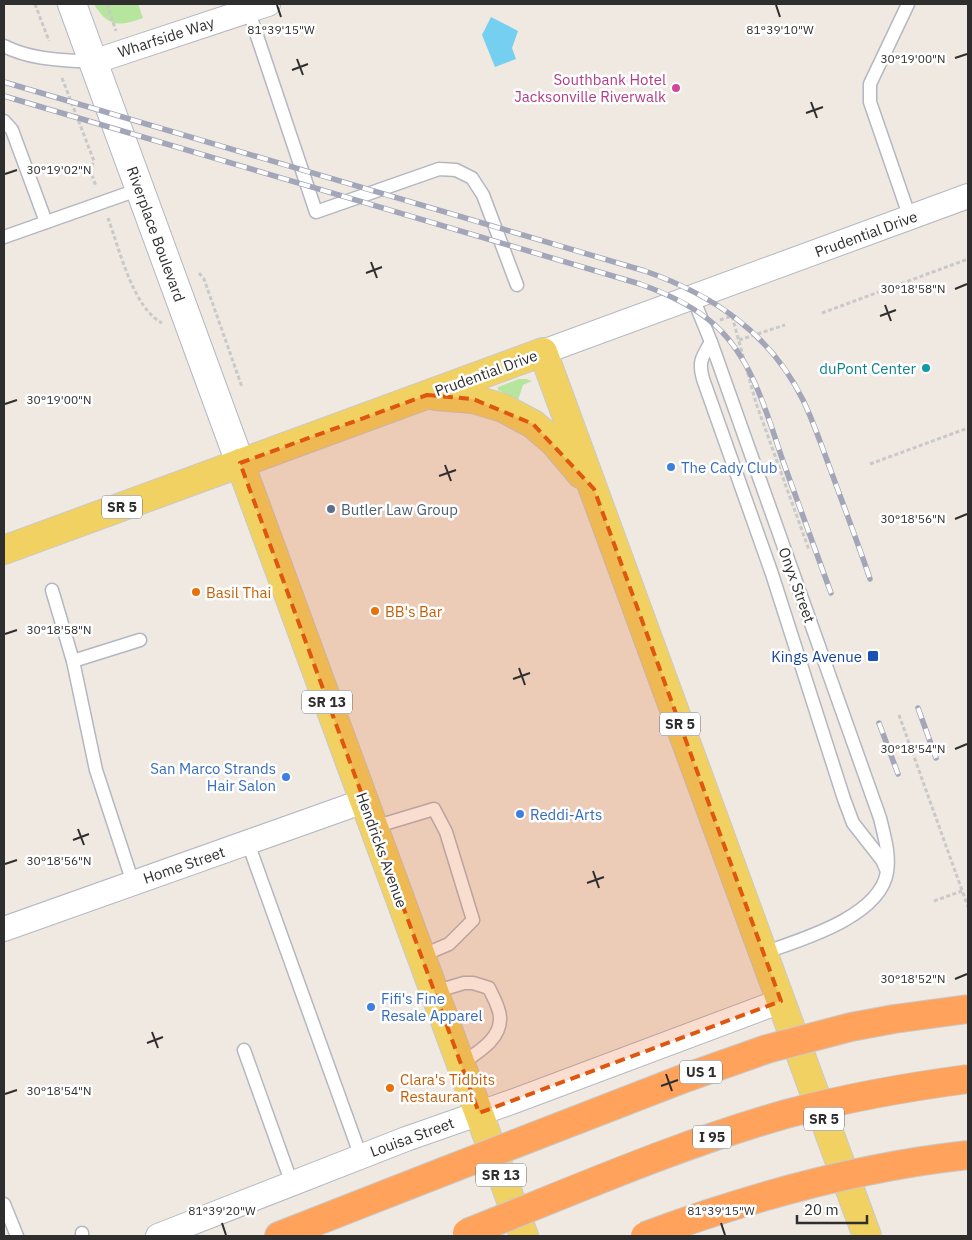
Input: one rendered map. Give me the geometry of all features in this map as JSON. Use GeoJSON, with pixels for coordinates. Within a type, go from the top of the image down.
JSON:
{"type":"FeatureCollection","features":[{"type":"Feature","properties":{"kind":"highway","name":"US 1"},"geometry":{"type":"LineString","coordinates":[[279,1236],[685,1078],[767,1050],[851,1027],[968,1009]]}},
{"type":"Feature","properties":{"kind":"highway","name":"I 95"},"geometry":{"type":"LineString","coordinates":[[463,1234],[671,1152],[743,1127],[835,1102],[968,1079]]}},
{"type":"Feature","properties":{"kind":"highway"},"geometry":{"type":"LineString","coordinates":[[645,1236],[753,1198],[827,1179],[919,1161],[968,1155]]}},
{"type":"Feature","properties":{"kind":"main road","name":"Riverplace Boulevard"},"geometry":{"type":"LineString","coordinates":[[72,4],[240,463]]}},
{"type":"Feature","properties":{"kind":"main road","name":"Prudential Drive"},"geometry":{"type":"LineString","coordinates":[[4,550],[543,352]]}},
{"type":"Feature","properties":{"kind":"main road","name":"SR 5"},"geometry":{"type":"LineString","coordinates":[[543,352],[867,1236]]}},
{"type":"Feature","properties":{"kind":"main road","name":"SR 5"},"geometry":{"type":"LineString","coordinates":[[427,395],[472,399],[503,408],[533,424],[554,442],[594,488]]}},
{"type":"Feature","properties":{"kind":"main road","name":"Hendricks Avenue"},"geometry":{"type":"LineString","coordinates":[[240,463],[524,1236]]}},
{"type":"Feature","properties":{"kind":"street","name":"Wharfside Way"},"geometry":{"type":"LineString","coordinates":[[93,62],[254,6]]}},
{"type":"Feature","properties":{"kind":"street","name":"Prudential Drive"},"geometry":{"type":"LineString","coordinates":[[543,352],[968,196]]}},
{"type":"Feature","properties":{"kind":"street","name":"Home Street"},"geometry":{"type":"LineString","coordinates":[[4,929],[364,801]]}},
{"type":"Feature","properties":{"kind":"street","name":"Louisa Street"},"geometry":{"type":"LineString","coordinates":[[158,1236],[361,1157],[781,1001]]}},
{"type":"Feature","properties":{"kind":"lane"},"geometry":{"type":"LineString","coordinates":[[908,4],[870,84],[870,102],[910,218]]}},
{"type":"Feature","properties":{"kind":"lane"},"geometry":{"type":"LineString","coordinates":[[254,6],[316,212],[439,170],[456,170],[472,178],[483,195],[517,285]]}},
{"type":"Feature","properties":{"kind":"lane"},"geometry":{"type":"LineString","coordinates":[[4,46],[45,58],[93,62]]}},
{"type":"Feature","properties":{"kind":"lane"},"geometry":{"type":"LineString","coordinates":[[4,121],[12,130],[46,222]]}},
{"type":"Feature","properties":{"kind":"lane"},"geometry":{"type":"LineString","coordinates":[[4,237],[140,189]]}},
{"type":"Feature","properties":{"kind":"lane","name":"Onyx Street"},"geometry":{"type":"LineString","coordinates":[[692,298],[710,342],[880,818],[886,841],[887,871],[881,888],[861,910],[823,931],[763,953]]}},
{"type":"Feature","properties":{"kind":"lane"},"geometry":{"type":"LineString","coordinates":[[710,342],[702,357],[700,368],[769,565],[844,800],[853,823],[882,860],[887,871]]}},
{"type":"Feature","properties":{"kind":"lane"},"geometry":{"type":"LineString","coordinates":[[52,590],[73,661],[96,770],[133,883]]}},
{"type":"Feature","properties":{"kind":"lane"},"geometry":{"type":"LineString","coordinates":[[73,661],[140,640]]}},
{"type":"Feature","properties":{"kind":"lane"},"geometry":{"type":"LineString","coordinates":[[374,827],[434,809],[446,832],[473,920],[449,944],[421,956]]}},
{"type":"Feature","properties":{"kind":"lane"},"geometry":{"type":"LineString","coordinates":[[248,842],[361,1157]]}},
{"type":"Feature","properties":{"kind":"lane"},"geometry":{"type":"LineString","coordinates":[[434,992],[464,983],[474,983],[489,988],[501,1017],[498,1032],[486,1046],[461,1064]]}},
{"type":"Feature","properties":{"kind":"lane"},"geometry":{"type":"LineString","coordinates":[[244,1050],[292,1184]]}},
{"type":"Feature","properties":{"kind":"lane"},"geometry":{"type":"LineString","coordinates":[[4,1204],[17,1236]]}},
{"type":"Feature","properties":{"kind":"path"},"geometry":{"type":"LineString","coordinates":[[35,4],[51,46]]}},
{"type":"Feature","properties":{"kind":"path"},"geometry":{"type":"LineString","coordinates":[[107,4],[114,23]]}},
{"type":"Feature","properties":{"kind":"path"},"geometry":{"type":"LineString","coordinates":[[64,81],[94,161],[90,170],[98,192]]}},
{"type":"Feature","properties":{"kind":"path"},"geometry":{"type":"LineString","coordinates":[[108,220],[137,297],[154,319]]}},
{"type":"Feature","properties":{"kind":"path"},"geometry":{"type":"LineString","coordinates":[[822,313],[968,259]]}},
{"type":"Feature","properties":{"kind":"path"},"geometry":{"type":"LineString","coordinates":[[204,279],[242,389]]}},
{"type":"Feature","properties":{"kind":"path"},"geometry":{"type":"LineString","coordinates":[[712,322],[732,316],[756,403],[809,550]]}},
{"type":"Feature","properties":{"kind":"path"},"geometry":{"type":"LineString","coordinates":[[738,340],[785,324]]}},
{"type":"Feature","properties":{"kind":"path"},"geometry":{"type":"LineString","coordinates":[[870,464],[968,428]]}},
{"type":"Feature","properties":{"kind":"path"},"geometry":{"type":"LineString","coordinates":[[899,715],[968,907]]}},
{"type":"Feature","properties":{"kind":"path"},"geometry":{"type":"LineString","coordinates":[[934,901],[962,890]]}},
{"type":"Feature","properties":{"kind":"highlighted area"},"geometry":{"type":"Polygon","coordinates":[[[427,395],[473,399],[533,424],[594,489],[781,1001],[479,1113],[240,463],[427,395]]]}},
{"type":"Feature","properties":{"kind":"green space"},"geometry":{"type":"Polygon","coordinates":[[[94,4],[138,4],[143,18],[127,23],[114,23],[104,17],[94,4]]]}},
{"type":"Feature","properties":{"kind":"green space"},"geometry":{"type":"Polygon","coordinates":[[[519,379],[532,381],[523,385],[518,400],[498,390],[498,387],[519,379]]]}},
{"type":"Feature","properties":{"kind":"water"},"geometry":{"type":"Polygon","coordinates":[[[491,17],[518,31],[512,48],[516,59],[495,67],[482,35],[491,17]]]}},
{"type":"Feature","properties":{"kind":"railway"},"geometry":{"type":"LineString","coordinates":[[4,82],[645,271],[694,292],[737,319],[774,355],[790,376],[811,417],[870,579]]}},
{"type":"Feature","properties":{"kind":"railway"},"geometry":{"type":"LineString","coordinates":[[4,96],[640,284],[671,296],[690,307],[708,319],[729,340],[750,373],[765,409],[831,593]]}},
{"type":"Feature","properties":{"kind":"railway"},"geometry":{"type":"LineString","coordinates":[[918,708],[936,758]]}},
{"type":"Feature","properties":{"kind":"railway"},"geometry":{"type":"LineString","coordinates":[[879,723],[898,774]]}},
{"type":"Feature","properties":{"kind":"place","name":"Southbank Hotel Jacksonville Riverwalk"},"geometry":{"type":"Point","coordinates":[676,88]}},
{"type":"Feature","properties":{"kind":"place","name":"duPont Center"},"geometry":{"type":"Point","coordinates":[926,368]}},
{"type":"Feature","properties":{"kind":"place","name":"The Cady Club"},"geometry":{"type":"Point","coordinates":[671,467]}},
{"type":"Feature","properties":{"kind":"place","name":"Butler Law Group"},"geometry":{"type":"Point","coordinates":[331,509]}},
{"type":"Feature","properties":{"kind":"place","name":"Basil Thai"},"geometry":{"type":"Point","coordinates":[196,592]}},
{"type":"Feature","properties":{"kind":"place","name":"BB's Bar"},"geometry":{"type":"Point","coordinates":[375,611]}},
{"type":"Feature","properties":{"kind":"place","name":"Kings Avenue"},"geometry":{"type":"Point","coordinates":[873,656]}},
{"type":"Feature","properties":{"kind":"place","name":"San Marco Strands Hair Salon"},"geometry":{"type":"Point","coordinates":[286,777]}},
{"type":"Feature","properties":{"kind":"place","name":"Reddi-Arts"},"geometry":{"type":"Point","coordinates":[520,814]}},
{"type":"Feature","properties":{"kind":"place","name":"Fifi's Fine Resale Apparel"},"geometry":{"type":"Point","coordinates":[371,1007]}},
{"type":"Feature","properties":{"kind":"place","name":"Clara's Tidbits Restaurant"},"geometry":{"type":"Point","coordinates":[390,1088]}}]}
